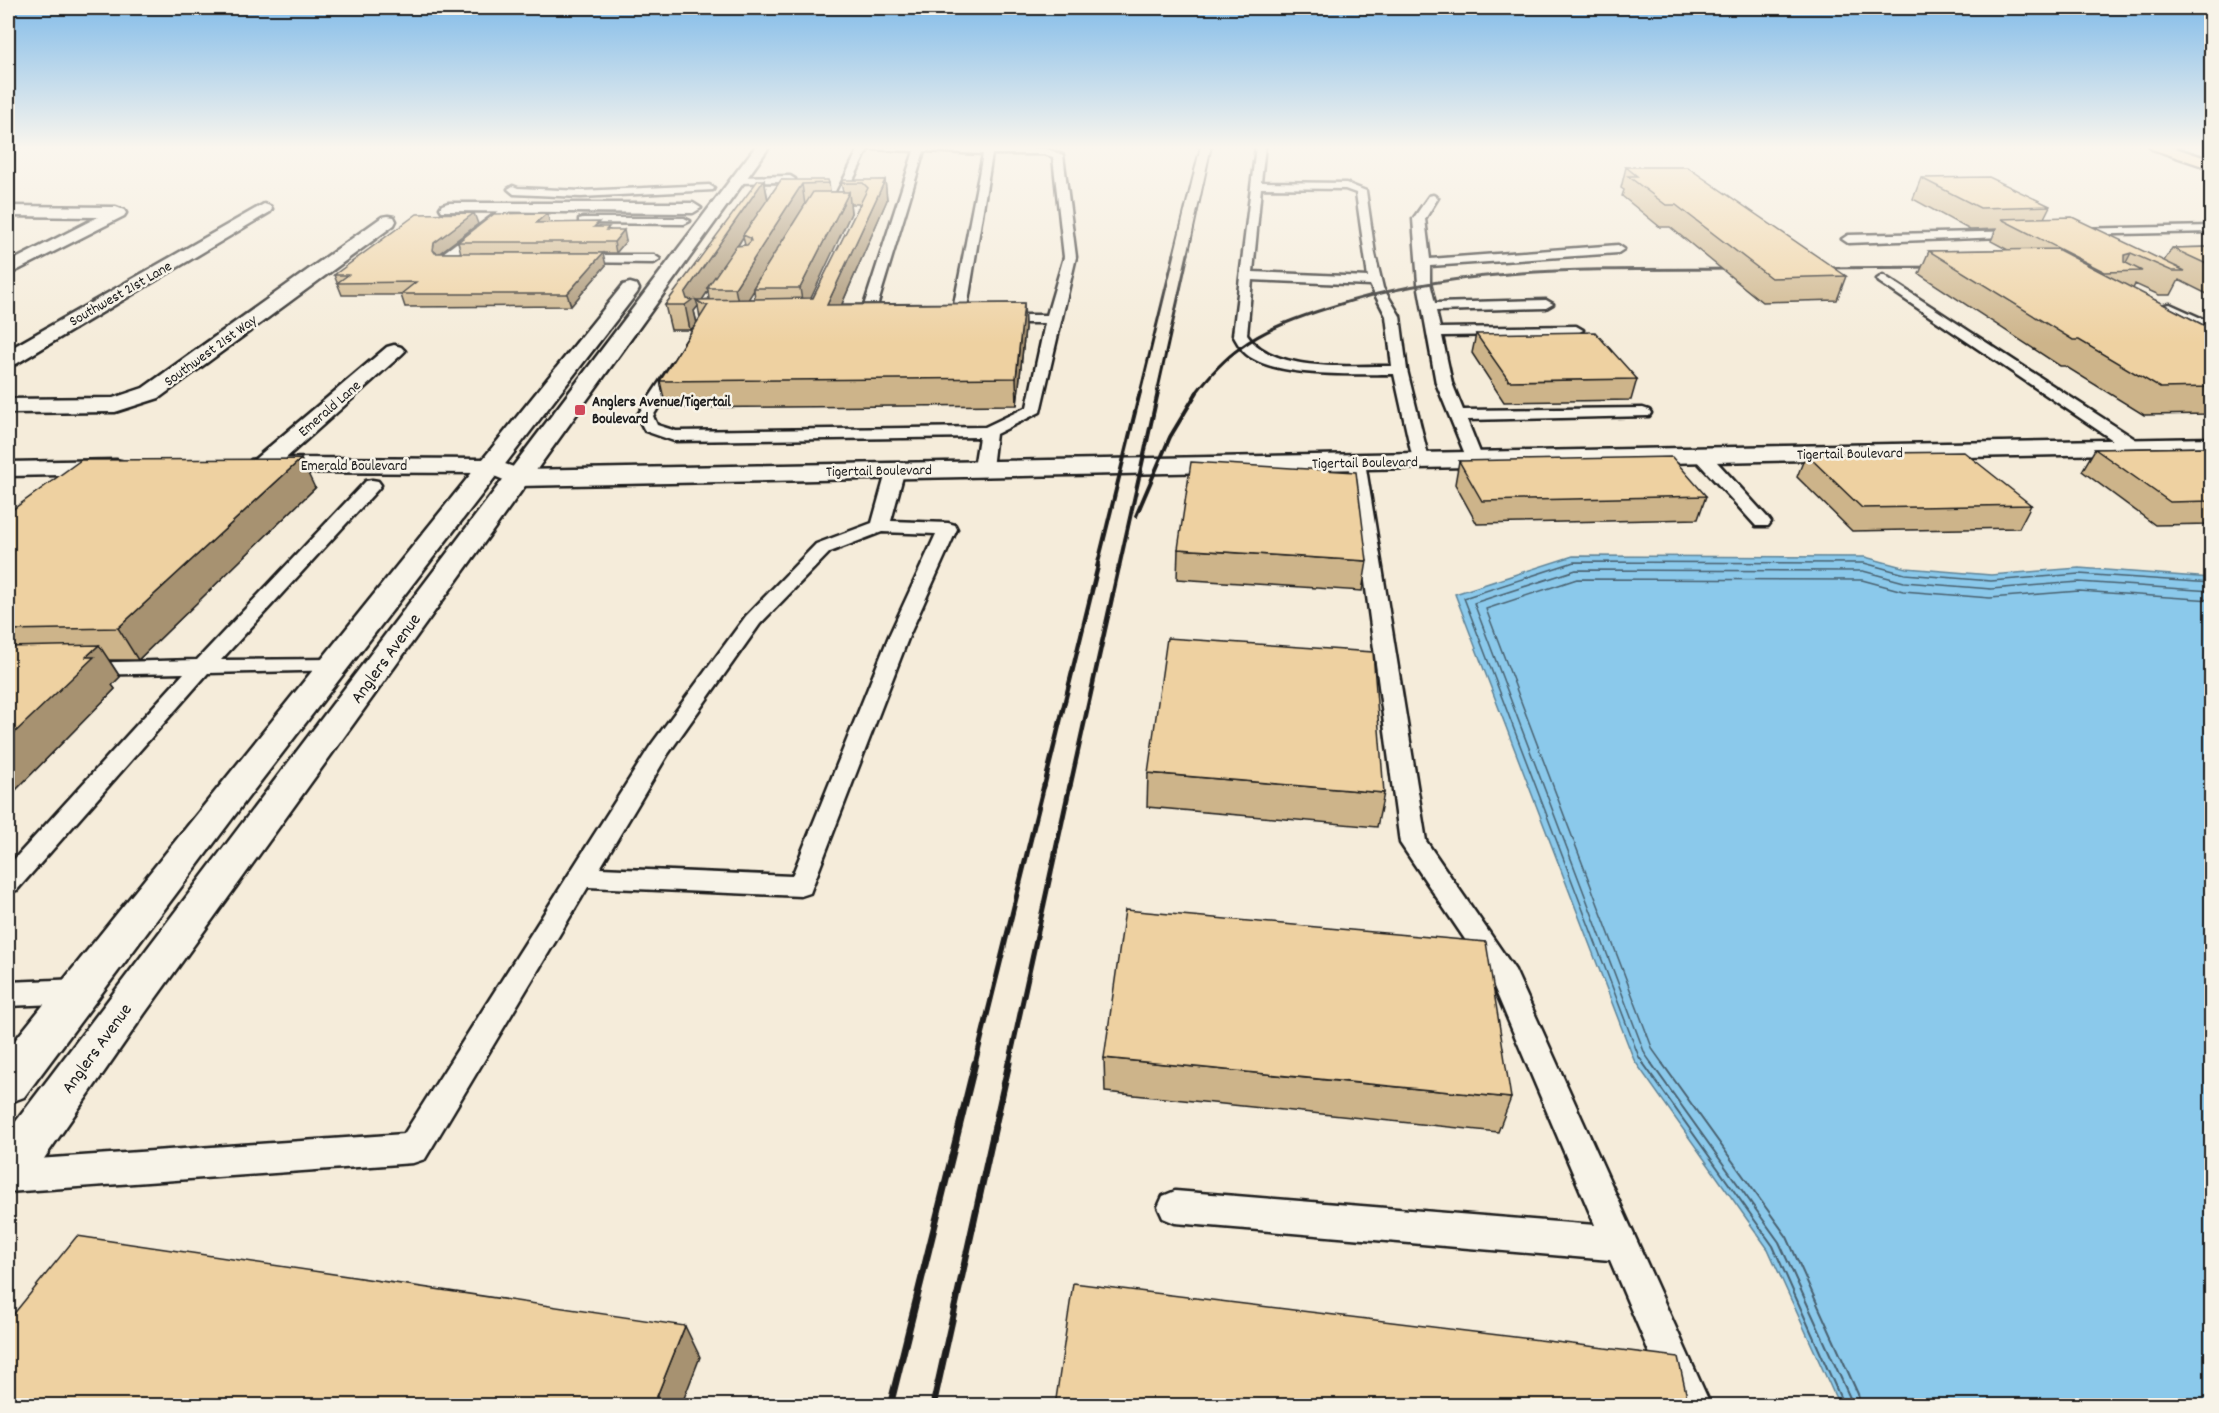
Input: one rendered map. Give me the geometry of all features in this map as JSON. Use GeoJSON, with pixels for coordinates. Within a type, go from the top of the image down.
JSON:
{"type":"FeatureCollection","features":[{"type":"Feature","properties":{"kind":"street"},"geometry":{"type":"LineString","coordinates":[[8,270],[118,213],[115,212]]}},
{"type":"Feature","properties":{"kind":"street","name":"Southwest 21st Lane"},"geometry":{"type":"LineString","coordinates":[[8,359],[259,212]]}},
{"type":"Feature","properties":{"kind":"street"},"geometry":{"type":"LineString","coordinates":[[627,212],[689,214]]}},
{"type":"Feature","properties":{"kind":"street","name":"Anglers Avenue"},"geometry":{"type":"LineString","coordinates":[[8,1170],[130,1001],[518,478],[702,212]]}},
{"type":"Feature","properties":{"kind":"street","name":"Anglers Avenue"},"geometry":{"type":"LineString","coordinates":[[8,1083],[689,214]]}},
{"type":"Feature","properties":{"kind":"street","name":"Southwest 21st Way"},"geometry":{"type":"LineString","coordinates":[[8,405],[115,405],[151,393],[388,221]]}},
{"type":"Feature","properties":{"kind":"street","name":"Emerald Lane"},"geometry":{"type":"LineString","coordinates":[[251,465],[394,351]]}},
{"type":"Feature","properties":{"kind":"street","name":"Tigertail Boulevard"},"geometry":{"type":"LineString","coordinates":[[518,478],[2211,445]]}},
{"type":"Feature","properties":{"kind":"street","name":"Emerald Boulevard"},"geometry":{"type":"LineString","coordinates":[[251,465],[491,466],[518,478]]}},
{"type":"Feature","properties":{"kind":"street"},"geometry":{"type":"LineString","coordinates":[[8,469],[135,467]]}},
{"type":"Feature","properties":{"kind":"lane"},"geometry":{"type":"LineString","coordinates":[[466,259],[443,259],[502,212]]}},
{"type":"Feature","properties":{"kind":"lane"},"geometry":{"type":"LineString","coordinates":[[764,219],[769,212]]}},
{"type":"Feature","properties":{"kind":"lane"},"geometry":{"type":"LineString","coordinates":[[899,320],[874,318],[868,315],[900,212]]}},
{"type":"Feature","properties":{"kind":"lane"},"geometry":{"type":"LineString","coordinates":[[979,212],[964,320],[1053,319]]}},
{"type":"Feature","properties":{"kind":"lane"},"geometry":{"type":"LineString","coordinates":[[688,349],[645,416],[651,428],[674,436],[988,432],[1034,410],[1053,319],[1070,256],[1065,212]]}},
{"type":"Feature","properties":{"kind":"lane"},"geometry":{"type":"LineString","coordinates":[[1253,212],[1240,335],[1244,345],[1266,360],[1299,367],[1400,369]]}},
{"type":"Feature","properties":{"kind":"lane"},"geometry":{"type":"LineString","coordinates":[[1363,212],[1368,254],[1375,281],[1393,316],[1400,369],[1421,460]]}},
{"type":"Feature","properties":{"kind":"lane"},"geometry":{"type":"LineString","coordinates":[[1424,212],[1419,219],[1424,283],[1444,383],[1475,460]]}},
{"type":"Feature","properties":{"kind":"lane"},"geometry":{"type":"LineString","coordinates":[[583,221],[689,214]]}},
{"type":"Feature","properties":{"kind":"lane"},"geometry":{"type":"LineString","coordinates":[[2059,233],[2211,229]]}},
{"type":"Feature","properties":{"kind":"lane"},"geometry":{"type":"LineString","coordinates":[[1848,239],[2036,233]]}},
{"type":"Feature","properties":{"kind":"lane"},"geometry":{"type":"LineString","coordinates":[[1424,263],[1618,249]]}},
{"type":"Feature","properties":{"kind":"lane"},"geometry":{"type":"LineString","coordinates":[[557,259],[654,259]]}},
{"type":"Feature","properties":{"kind":"lane"},"geometry":{"type":"LineString","coordinates":[[1246,276],[1375,281]]}},
{"type":"Feature","properties":{"kind":"lane"},"geometry":{"type":"LineString","coordinates":[[1883,279],[2135,447]]}},
{"type":"Feature","properties":{"kind":"lane"},"geometry":{"type":"LineString","coordinates":[[2160,303],[2211,329]]}},
{"type":"Feature","properties":{"kind":"lane"},"geometry":{"type":"LineString","coordinates":[[1429,307],[1546,304]]}},
{"type":"Feature","properties":{"kind":"lane"},"geometry":{"type":"LineString","coordinates":[[1434,332],[1576,330]]}},
{"type":"Feature","properties":{"kind":"lane"},"geometry":{"type":"LineString","coordinates":[[1457,415],[1643,412]]}},
{"type":"Feature","properties":{"kind":"lane"},"geometry":{"type":"LineString","coordinates":[[983,468],[988,432]]}},
{"type":"Feature","properties":{"kind":"lane"},"geometry":{"type":"LineString","coordinates":[[1701,455],[1762,522]]}},
{"type":"Feature","properties":{"kind":"lane"},"geometry":{"type":"LineString","coordinates":[[1358,462],[1413,843],[1501,970],[1692,1406]]}},
{"type":"Feature","properties":{"kind":"lane"},"geometry":{"type":"LineString","coordinates":[[880,526],[896,469]]}},
{"type":"Feature","properties":{"kind":"lane"},"geometry":{"type":"LineString","coordinates":[[8,883],[203,666],[372,485]]}},
{"type":"Feature","properties":{"kind":"lane"},"geometry":{"type":"LineString","coordinates":[[8,1177],[413,1148],[580,877],[659,750],[753,620],[823,548],[880,526],[948,529],[899,636],[801,886],[580,877]]}},
{"type":"Feature","properties":{"kind":"lane"},"geometry":{"type":"LineString","coordinates":[[65,669],[335,665]]}},
{"type":"Feature","properties":{"kind":"lane"},"geometry":{"type":"LineString","coordinates":[[8,994],[79,991]]}},
{"type":"Feature","properties":{"kind":"lane"},"geometry":{"type":"LineString","coordinates":[[1176,1207],[1621,1244]]}},
{"type":"Feature","properties":{"kind":"water"},"geometry":{"type":"Polygon","coordinates":[[[1573,556],[1865,557],[1906,568],[1991,575],[2079,568],[2211,578],[2211,1405],[1839,1405],[1768,1249],[1634,1060],[1455,594],[1573,556]]]}},
{"type":"Feature","properties":{"kind":"building"},"geometry":{"type":"Polygon","coordinates":[[[734,212],[742,212],[685,293],[687,299],[692,300],[685,305],[665,305],[734,212]]]}},
{"type":"Feature","properties":{"kind":"building"},"geometry":{"type":"Polygon","coordinates":[[[759,212],[784,212],[735,288],[707,288],[736,246],[747,245],[751,241],[743,235],[759,212]]]}},
{"type":"Feature","properties":{"kind":"building"},"geometry":{"type":"Polygon","coordinates":[[[801,212],[839,212],[800,288],[753,288],[801,212]]]}},
{"type":"Feature","properties":{"kind":"building"},"geometry":{"type":"Polygon","coordinates":[[[856,212],[870,212],[827,305],[1024,303],[1016,378],[660,381],[708,305],[696,300],[813,298],[856,212]]]}},
{"type":"Feature","properties":{"kind":"building"},"geometry":{"type":"Polygon","coordinates":[[[1685,212],[1753,212],[1846,276],[1771,278],[1685,212]]]}},
{"type":"Feature","properties":{"kind":"building"},"geometry":{"type":"Polygon","coordinates":[[[474,213],[434,243],[435,253],[603,253],[567,294],[401,294],[416,282],[337,283],[348,275],[334,275],[417,214],[474,213]]]}},
{"type":"Feature","properties":{"kind":"building"},"geometry":{"type":"Polygon","coordinates":[[[547,213],[536,223],[599,222],[594,227],[624,230],[614,242],[458,242],[494,214],[547,213]]]}},
{"type":"Feature","properties":{"kind":"building"},"geometry":{"type":"Polygon","coordinates":[[[2072,217],[2185,271],[2172,271],[2131,253],[2124,255],[2124,262],[2142,271],[2105,272],[2001,219],[2072,217]]]}},
{"type":"Feature","properties":{"kind":"building"},"geometry":{"type":"Polygon","coordinates":[[[2211,247],[2211,266],[2172,248],[2211,247]]]}},
{"type":"Feature","properties":{"kind":"building"},"geometry":{"type":"Polygon","coordinates":[[[2057,249],[2211,329],[2211,387],[2160,388],[2079,340],[2073,340],[1929,251],[2057,249]]]}},
{"type":"Feature","properties":{"kind":"building"},"geometry":{"type":"Polygon","coordinates":[[[1595,332],[1637,379],[1509,381],[1476,334],[1595,332]]]}},
{"type":"Feature","properties":{"kind":"building"},"geometry":{"type":"Polygon","coordinates":[[[2211,447],[2211,501],[2170,502],[2095,449],[2211,447]]]}},
{"type":"Feature","properties":{"kind":"building"},"geometry":{"type":"Polygon","coordinates":[[[1964,452],[2031,505],[1862,508],[1806,454],[1964,452]]]}},
{"type":"Feature","properties":{"kind":"building"},"geometry":{"type":"Polygon","coordinates":[[[1672,457],[1706,496],[1482,501],[1459,461],[1672,457]]]}},
{"type":"Feature","properties":{"kind":"building"},"geometry":{"type":"Polygon","coordinates":[[[301,459],[118,628],[8,630],[8,513],[81,460],[301,459]]]}},
{"type":"Feature","properties":{"kind":"building"},"geometry":{"type":"Polygon","coordinates":[[[1191,462],[1356,472],[1367,561],[1178,549],[1191,462]]]}},
{"type":"Feature","properties":{"kind":"building"},"geometry":{"type":"Polygon","coordinates":[[[1167,638],[1373,652],[1384,793],[1148,773],[1167,638]]]}},
{"type":"Feature","properties":{"kind":"building"},"geometry":{"type":"Polygon","coordinates":[[[99,645],[86,657],[94,657],[8,739],[8,647],[99,645]]]}},
{"type":"Feature","properties":{"kind":"building"},"geometry":{"type":"Polygon","coordinates":[[[1125,910],[1486,942],[1511,1098],[1104,1058],[1125,910]]]}},
{"type":"Feature","properties":{"kind":"building"},"geometry":{"type":"Polygon","coordinates":[[[77,1236],[685,1326],[653,1406],[8,1406],[8,1321],[77,1236]]]}},
{"type":"Feature","properties":{"kind":"building"},"geometry":{"type":"Polygon","coordinates":[[[1073,1283],[1678,1357],[1689,1406],[1055,1406],[1073,1283]]]}},
{"type":"Feature","properties":{"kind":"railway"},"geometry":{"type":"LineString","coordinates":[[1173,256],[1184,212]]}},
{"type":"Feature","properties":{"kind":"railway"},"geometry":{"type":"LineString","coordinates":[[1188,256],[1198,212]]}},
{"type":"Feature","properties":{"kind":"railway"},"geometry":{"type":"LineString","coordinates":[[1140,393],[1174,254]]}},
{"type":"Feature","properties":{"kind":"railway"},"geometry":{"type":"LineString","coordinates":[[1157,393],[1188,254]]}},
{"type":"Feature","properties":{"kind":"railway"},"geometry":{"type":"LineString","coordinates":[[1818,268],[1938,267]]}},
{"type":"Feature","properties":{"kind":"railway"},"geometry":{"type":"LineString","coordinates":[[1196,393],[1228,358],[1261,335],[1307,315],[1381,293],[1431,283],[1534,272],[1740,269]]}},
{"type":"Feature","properties":{"kind":"railway"},"geometry":{"type":"LineString","coordinates":[[1097,567],[1140,392]]}},
{"type":"Feature","properties":{"kind":"railway"},"geometry":{"type":"LineString","coordinates":[[1119,567],[1158,392]]}},
{"type":"Feature","properties":{"kind":"railway"},"geometry":{"type":"LineString","coordinates":[[1136,516],[1170,437],[1197,392]]}},
{"type":"Feature","properties":{"kind":"railway"},"geometry":{"type":"LineString","coordinates":[[1044,787],[1098,566]]}},
{"type":"Feature","properties":{"kind":"railway"},"geometry":{"type":"LineString","coordinates":[[1070,787],[1119,566]]}},
{"type":"Feature","properties":{"kind":"railway"},"geometry":{"type":"LineString","coordinates":[[975,1064],[1044,785]]}},
{"type":"Feature","properties":{"kind":"railway"},"geometry":{"type":"LineString","coordinates":[[1009,1064],[1070,785]]}},
{"type":"Feature","properties":{"kind":"railway"},"geometry":{"type":"LineString","coordinates":[[890,1406],[975,1063]]}},
{"type":"Feature","properties":{"kind":"railway"},"geometry":{"type":"LineString","coordinates":[[933,1406],[1009,1063]]}},
{"type":"Feature","properties":{"kind":"place","name":"Anglers Avenue/Tigertail Boulevard"},"geometry":{"type":"Point","coordinates":[580,410]}}]}
